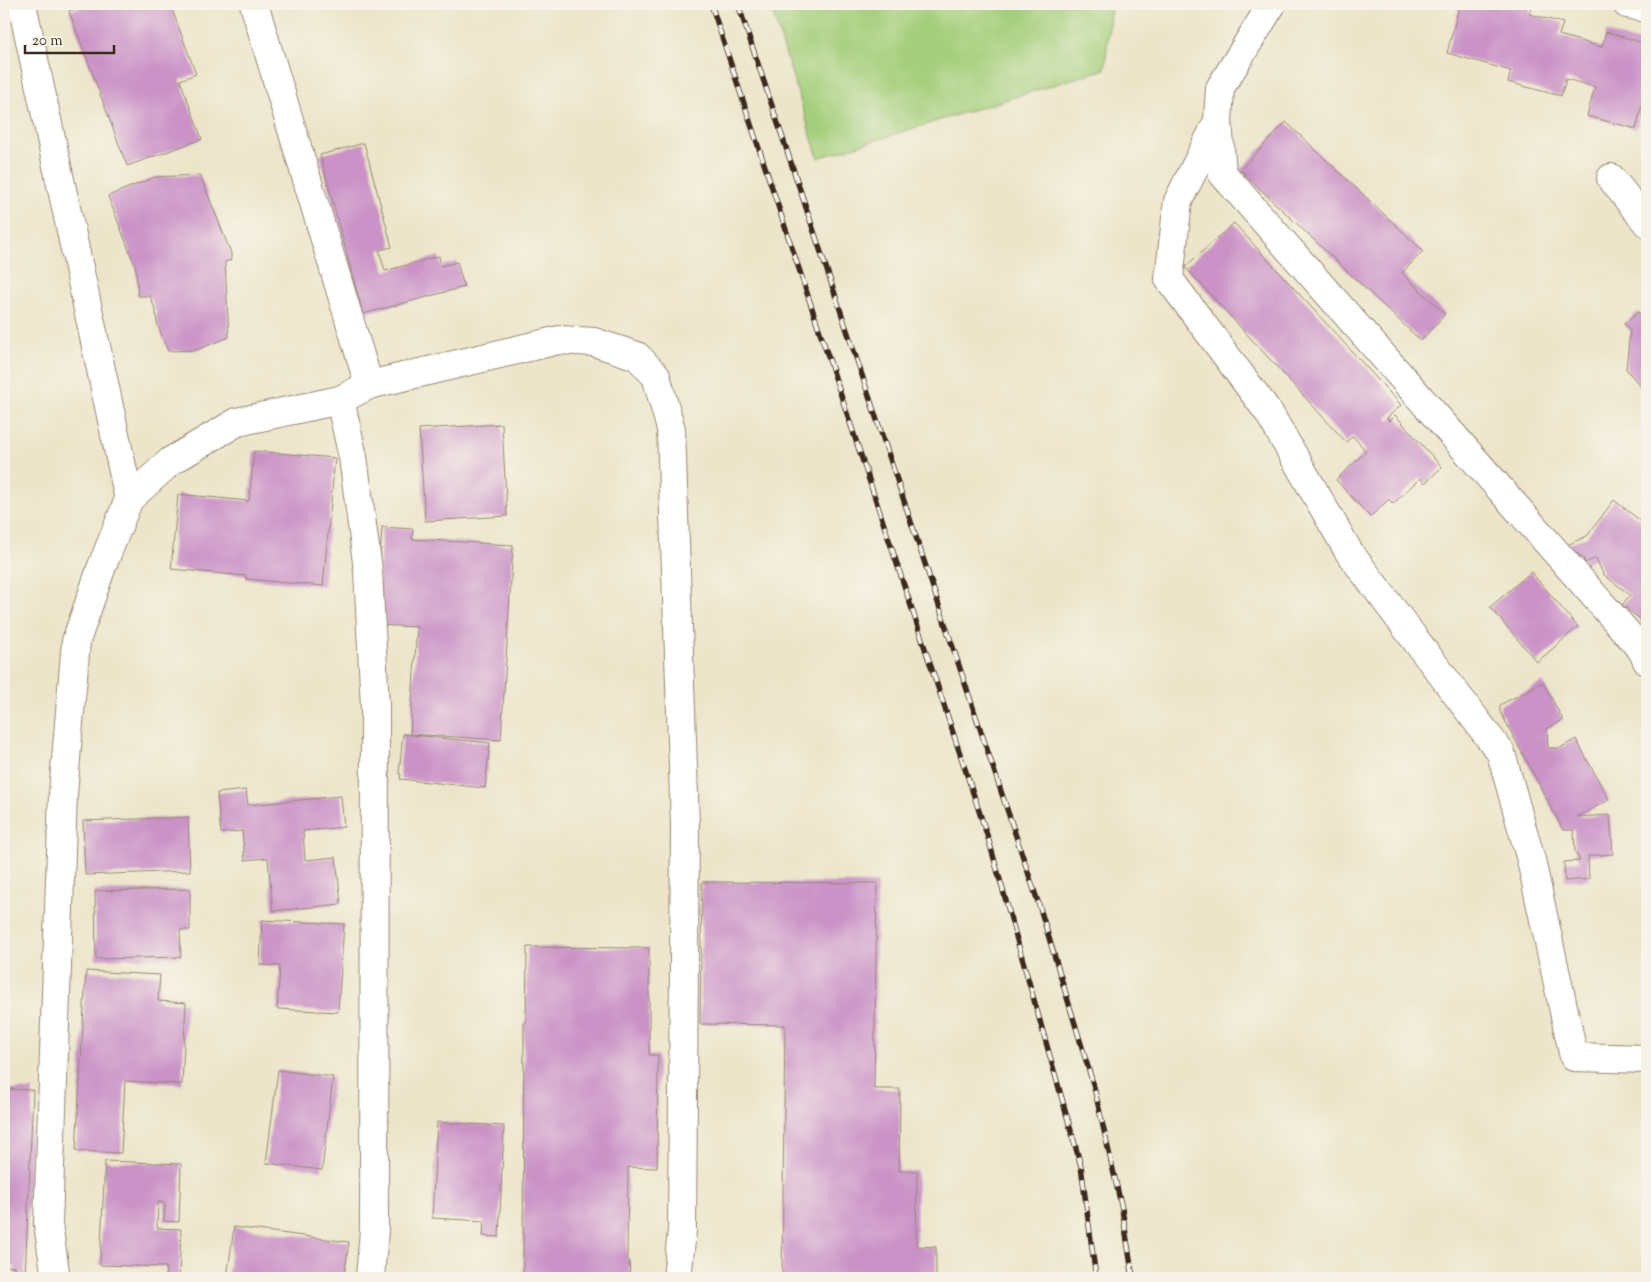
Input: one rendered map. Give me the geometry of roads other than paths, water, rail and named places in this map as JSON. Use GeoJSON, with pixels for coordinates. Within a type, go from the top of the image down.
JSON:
{"type":"FeatureCollection","features":[{"type":"Feature","properties":{"kind":"street"},"geometry":{"type":"LineString","coordinates":[[22,4],[129,499]]}},
{"type":"Feature","properties":{"kind":"street"},"geometry":{"type":"LineString","coordinates":[[254,4],[369,385]]}},
{"type":"Feature","properties":{"kind":"street"},"geometry":{"type":"LineString","coordinates":[[1272,4],[1220,88],[1218,121],[1222,173],[1642,650],[1647,660]]}},
{"type":"Feature","properties":{"kind":"street"},"geometry":{"type":"LineString","coordinates":[[1627,4],[1647,8]]}},
{"type":"Feature","properties":{"kind":"street"},"geometry":{"type":"LineString","coordinates":[[1218,121],[1178,201],[1169,279],[1269,413],[1349,552],[1501,753],[1531,860],[1574,1057],[1647,1060]]}},
{"type":"Feature","properties":{"kind":"street"},"geometry":{"type":"LineString","coordinates":[[1611,178],[1647,223]]}},
{"type":"Feature","properties":{"kind":"street"},"geometry":{"type":"LineString","coordinates":[[56,1278],[48,1224],[64,794],[76,641],[102,566],[129,499],[171,461],[237,422],[340,400],[369,385],[559,340],[594,342],[636,356],[656,376],[671,429],[685,826],[682,1231],[677,1278]]}},
{"type":"Feature","properties":{"kind":"street"},"geometry":{"type":"LineString","coordinates":[[340,400],[353,457],[368,570],[376,707],[374,1220],[370,1278]]}},
{"type":"Feature","properties":{"kind":"railway"},"geometry":{"type":"LineString","coordinates":[[711,4],[989,841],[1081,1166],[1096,1278]]}},
{"type":"Feature","properties":{"kind":"railway"},"geometry":{"type":"LineString","coordinates":[[738,4],[1040,908],[1094,1087],[1122,1209],[1133,1278]]}}]}
